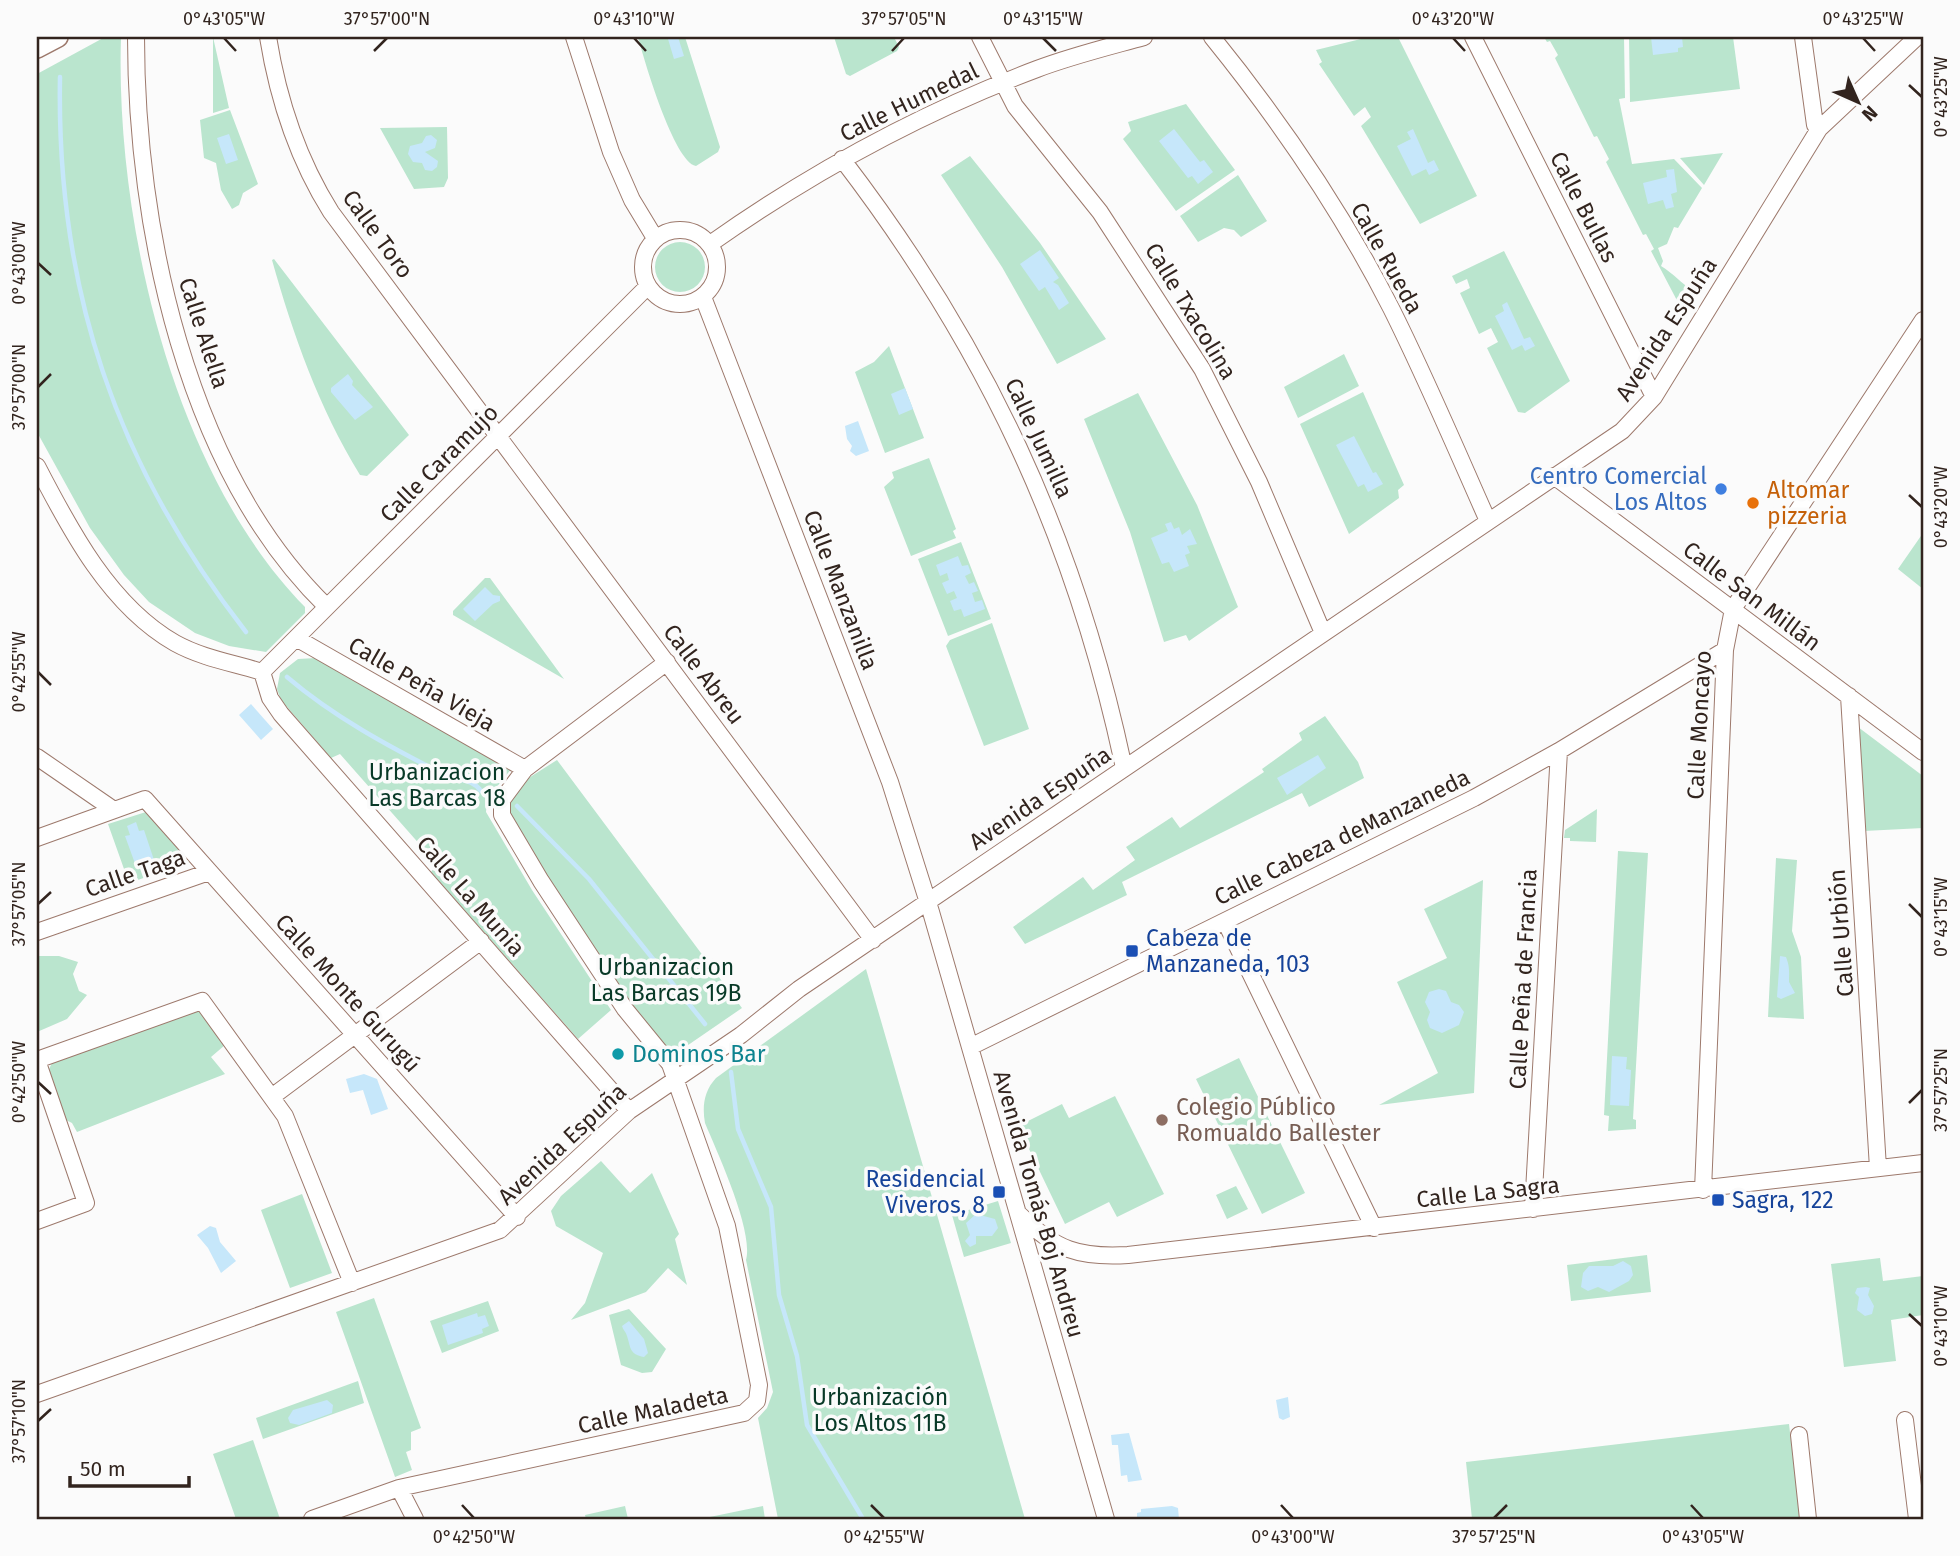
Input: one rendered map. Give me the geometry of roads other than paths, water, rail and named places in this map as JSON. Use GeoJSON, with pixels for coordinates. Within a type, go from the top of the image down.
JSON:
{"type":"FeatureCollection","features":[{"type":"Feature","properties":{"kind":"street"},"geometry":{"type":"LineString","coordinates":[[37,48],[58,37]]}},
{"type":"Feature","properties":{"kind":"street","name":"Calle Alella"},"geometry":{"type":"LineString","coordinates":[[136,37],[137,111],[149,213],[164,286],[189,369],[214,433],[251,510],[281,556],[327,607]]}},
{"type":"Feature","properties":{"kind":"street","name":"Calle Toro"},"geometry":{"type":"LineString","coordinates":[[268,37],[276,82],[289,125],[321,195],[499,435]]}},
{"type":"Feature","properties":{"kind":"street"},"geometry":{"type":"LineString","coordinates":[[573,37],[611,152],[632,200],[655,238]]}},
{"type":"Feature","properties":{"kind":"street","name":"Calle Txacolina"},"geometry":{"type":"LineString","coordinates":[[980,37],[1015,106],[1063,162],[1136,263],[1202,369],[1259,482],[1323,633]]}},
{"type":"Feature","properties":{"kind":"street","name":"Calle Humedal"},"geometry":{"type":"LineString","coordinates":[[710,244],[842,159],[920,118],[1039,68],[1144,37]]}},
{"type":"Feature","properties":{"kind":"street","name":"Calle Rueda"},"geometry":{"type":"LineString","coordinates":[[1212,37],[1284,133],[1362,254],[1414,355],[1488,521]]}},
{"type":"Feature","properties":{"kind":"street","name":"Calle Bullas"},"geometry":{"type":"LineString","coordinates":[[1473,37],[1654,397]]}},
{"type":"Feature","properties":{"kind":"street"},"geometry":{"type":"LineString","coordinates":[[1803,37],[1815,125],[1819,129]]}},
{"type":"Feature","properties":{"kind":"street","name":"Avenida Espuña"},"geometry":{"type":"LineString","coordinates":[[37,1394],[490,1234],[517,1217],[544,1186],[629,1111],[741,1035],[799,989],[1622,431],[1654,397],[1819,129],[1917,37]]}},
{"type":"Feature","properties":{"kind":"street","name":"Calle Jumilla"},"geometry":{"type":"LineString","coordinates":[[842,159],[907,247],[950,316],[996,397],[1030,468],[1078,594],[1104,681],[1124,768]]}},
{"type":"Feature","properties":{"kind":"street"},"geometry":{"type":"LineString","coordinates":[[684,229],[694,232],[710,244],[718,266],[711,288],[703,297],[683,304],[673,304],[654,295],[648,286],[642,266],[648,246],[655,238],[664,233],[684,229]]}},
{"type":"Feature","properties":{"kind":"street","name":"Calle Caramujo"},"geometry":{"type":"LineString","coordinates":[[262,673],[648,286]]}},
{"type":"Feature","properties":{"kind":"street","name":"Calle Manzanilla"},"geometry":{"type":"LineString","coordinates":[[703,297],[861,703],[927,902]]}},
{"type":"Feature","properties":{"kind":"street","name":"Calle Moncayo"},"geometry":{"type":"LineString","coordinates":[[1703,1190],[1725,650],[1733,609],[1923,320]]}},
{"type":"Feature","properties":{"kind":"street","name":"Calle Abreu"},"geometry":{"type":"LineString","coordinates":[[499,435],[873,940]]}},
{"type":"Feature","properties":{"kind":"street"},"geometry":{"type":"LineString","coordinates":[[37,466],[58,506],[102,574],[135,613],[177,644],[262,673]]}},
{"type":"Feature","properties":{"kind":"street","name":"Calle San Millán"},"geometry":{"type":"LineString","coordinates":[[1554,476],[1923,752]]}},
{"type":"Feature","properties":{"kind":"street","name":"Calle Peña Vieja"},"geometry":{"type":"LineString","coordinates":[[296,638],[526,769]]}},
{"type":"Feature","properties":{"kind":"street","name":"Calle Cabeza deManzaneda"},"geometry":{"type":"LineString","coordinates":[[970,1046],[1441,815],[1559,751],[1725,650]]}},
{"type":"Feature","properties":{"kind":"street","name":"Calle Maladeta"},"geometry":{"type":"LineString","coordinates":[[312,1519],[399,1488],[735,1416],[751,1409],[757,1401],[760,1385],[731,1242],[670,1063],[625,1009],[559,909],[502,815],[502,800],[526,769],[667,662]]}},
{"type":"Feature","properties":{"kind":"street","name":"Calle La Munia"},"geometry":{"type":"LineString","coordinates":[[262,673],[270,698],[281,714],[629,1111]]}},
{"type":"Feature","properties":{"kind":"street","name":"Calle Urbión"},"geometry":{"type":"LineString","coordinates":[[1849,696],[1878,1168]]}},
{"type":"Feature","properties":{"kind":"street","name":"Calle Peña de Francia"},"geometry":{"type":"LineString","coordinates":[[1533,1209],[1559,751]]}},
{"type":"Feature","properties":{"kind":"street"},"geometry":{"type":"LineString","coordinates":[[37,757],[114,810]]}},
{"type":"Feature","properties":{"kind":"street","name":"Calle Monte Gurugú"},"geometry":{"type":"LineString","coordinates":[[114,810],[145,799],[517,1217]]}},
{"type":"Feature","properties":{"kind":"street"},"geometry":{"type":"LineString","coordinates":[[37,838],[114,810]]}},
{"type":"Feature","properties":{"kind":"street","name":"Calle Taga"},"geometry":{"type":"LineString","coordinates":[[37,932],[209,872]]}},
{"type":"Feature","properties":{"kind":"street","name":"Avenida Tomás Boj Andreu"},"geometry":{"type":"LineString","coordinates":[[927,902],[1106,1519]]}},
{"type":"Feature","properties":{"kind":"street"},"geometry":{"type":"LineString","coordinates":[[1225,921],[1374,1227]]}},
{"type":"Feature","properties":{"kind":"street"},"geometry":{"type":"LineString","coordinates":[[273,1096],[481,941]]}},
{"type":"Feature","properties":{"kind":"street"},"geometry":{"type":"LineString","coordinates":[[37,1221],[86,1203],[37,1060],[202,1001],[273,1096],[305,1162],[352,1283]]}},
{"type":"Feature","properties":{"kind":"street","name":"Calle La Sagra"},"geometry":{"type":"LineString","coordinates":[[1018,1213],[1039,1235],[1059,1246],[1090,1256],[1128,1255],[1923,1163]]}},
{"type":"Feature","properties":{"kind":"street"},"geometry":{"type":"LineString","coordinates":[[1035,1274],[1039,1260],[1048,1250],[1059,1246]]}},
{"type":"Feature","properties":{"kind":"street"},"geometry":{"type":"LineString","coordinates":[[1905,1420],[1917,1519]]}},
{"type":"Feature","properties":{"kind":"street"},"geometry":{"type":"LineString","coordinates":[[1798,1435],[1808,1519]]}},
{"type":"Feature","properties":{"kind":"street"},"geometry":{"type":"LineString","coordinates":[[399,1488],[415,1519]]}},
{"type":"Feature","properties":{"kind":"water"},"geometry":{"type":"Polygon","coordinates":[[[678,37],[684,56],[674,59],[668,39],[678,37]]]}},
{"type":"Feature","properties":{"kind":"water"},"geometry":{"type":"Polygon","coordinates":[[[1651,37],[1682,37],[1683,47],[1678,48],[1678,52],[1653,55],[1651,37]]]}},
{"type":"Feature","properties":{"kind":"water"},"geometry":{"type":"Polygon","coordinates":[[[1174,129],[1200,162],[1204,160],[1213,172],[1198,184],[1192,176],[1188,178],[1159,141],[1174,129]]]}},
{"type":"Feature","properties":{"kind":"water"},"geometry":{"type":"Polygon","coordinates":[[[1413,129],[1428,163],[1434,160],[1439,170],[1429,175],[1426,169],[1412,176],[1397,146],[1411,139],[1407,132],[1413,129]]]}},
{"type":"Feature","properties":{"kind":"water"},"geometry":{"type":"Polygon","coordinates":[[[229,134],[238,160],[226,164],[217,138],[229,134]]]}},
{"type":"Feature","properties":{"kind":"water"},"geometry":{"type":"Polygon","coordinates":[[[431,135],[437,140],[435,148],[425,152],[438,161],[437,167],[432,171],[425,170],[422,163],[413,162],[408,154],[410,146],[422,143],[426,136],[431,135]]]}},
{"type":"Feature","properties":{"kind":"water"},"geometry":{"type":"Polygon","coordinates":[[[1674,169],[1677,192],[1671,194],[1674,207],[1666,209],[1663,200],[1648,204],[1643,183],[1667,177],[1666,170],[1674,169]]]}},
{"type":"Feature","properties":{"kind":"water"},"geometry":{"type":"Polygon","coordinates":[[[1040,250],[1059,278],[1053,282],[1058,285],[1069,303],[1059,310],[1045,287],[1039,291],[1020,264],[1040,250]]]}},
{"type":"Feature","properties":{"kind":"water"},"geometry":{"type":"Polygon","coordinates":[[[1507,302],[1524,339],[1530,337],[1535,346],[1525,351],[1522,345],[1512,350],[1495,316],[1504,311],[1502,305],[1507,302]]]}},
{"type":"Feature","properties":{"kind":"water"},"geometry":{"type":"Polygon","coordinates":[[[348,374],[353,381],[352,385],[373,407],[355,420],[331,392],[331,388],[348,374]]]}},
{"type":"Feature","properties":{"kind":"water"},"geometry":{"type":"Polygon","coordinates":[[[905,388],[913,409],[899,415],[891,394],[905,388]]]}},
{"type":"Feature","properties":{"kind":"water"},"geometry":{"type":"Polygon","coordinates":[[[858,421],[869,451],[856,456],[850,451],[852,446],[847,439],[845,426],[858,421]]]}},
{"type":"Feature","properties":{"kind":"water"},"geometry":{"type":"Polygon","coordinates":[[[1354,436],[1373,473],[1376,472],[1383,484],[1368,492],[1364,484],[1358,487],[1336,445],[1354,436]]]}},
{"type":"Feature","properties":{"kind":"water"},"geometry":{"type":"Polygon","coordinates":[[[1171,522],[1174,529],[1179,527],[1182,535],[1190,529],[1197,544],[1187,546],[1190,553],[1185,555],[1189,566],[1174,572],[1169,562],[1162,564],[1151,538],[1168,531],[1165,524],[1171,522]]]}},
{"type":"Feature","properties":{"kind":"water"},"geometry":{"type":"Polygon","coordinates":[[[958,556],[962,566],[968,565],[971,573],[965,576],[969,584],[974,582],[978,591],[972,593],[975,602],[982,600],[985,609],[964,617],[961,609],[954,611],[950,601],[957,598],[954,591],[947,594],[942,583],[949,580],[947,573],[940,576],[936,565],[958,556]]]}},
{"type":"Feature","properties":{"kind":"water"},"geometry":{"type":"Polygon","coordinates":[[[485,587],[493,595],[500,596],[500,601],[475,621],[463,609],[485,587]]]}},
{"type":"Feature","properties":{"kind":"water"},"geometry":{"type":"Polygon","coordinates":[[[251,704],[273,729],[261,740],[239,715],[251,704]]]}},
{"type":"Feature","properties":{"kind":"water"},"geometry":{"type":"Polygon","coordinates":[[[1318,755],[1326,768],[1287,795],[1277,778],[1318,755]]]}},
{"type":"Feature","properties":{"kind":"water"},"geometry":{"type":"Polygon","coordinates":[[[136,822],[139,831],[144,830],[155,863],[137,869],[125,836],[130,835],[127,826],[136,822]]]}},
{"type":"Feature","properties":{"kind":"water"},"geometry":{"type":"Polygon","coordinates":[[[1780,956],[1786,957],[1789,982],[1795,993],[1781,999],[1777,997],[1780,956]]]}},
{"type":"Feature","properties":{"kind":"water"},"geometry":{"type":"Polygon","coordinates":[[[1439,989],[1446,991],[1451,1002],[1459,1005],[1464,1012],[1459,1025],[1442,1033],[1430,1028],[1427,1020],[1430,1012],[1425,1002],[1429,992],[1439,989]]]}},
{"type":"Feature","properties":{"kind":"water"},"geometry":{"type":"Polygon","coordinates":[[[1612,1056],[1627,1057],[1626,1069],[1631,1070],[1629,1106],[1610,1105],[1612,1056]]]}},
{"type":"Feature","properties":{"kind":"water"},"geometry":{"type":"Polygon","coordinates":[[[364,1074],[377,1079],[388,1109],[371,1115],[363,1090],[350,1093],[346,1079],[364,1074]]]}},
{"type":"Feature","properties":{"kind":"water"},"geometry":{"type":"Polygon","coordinates":[[[976,1214],[995,1219],[998,1228],[992,1236],[976,1236],[976,1244],[970,1247],[965,1241],[970,1235],[966,1223],[976,1214]]]}},
{"type":"Feature","properties":{"kind":"water"},"geometry":{"type":"Polygon","coordinates":[[[210,1226],[216,1228],[220,1242],[236,1261],[221,1273],[208,1248],[197,1235],[210,1226]]]}},
{"type":"Feature","properties":{"kind":"water"},"geometry":{"type":"Polygon","coordinates":[[[1623,1261],[1631,1266],[1633,1275],[1629,1281],[1609,1292],[1598,1287],[1588,1291],[1581,1287],[1583,1273],[1589,1266],[1613,1266],[1623,1261]]]}},
{"type":"Feature","properties":{"kind":"water"},"geometry":{"type":"Polygon","coordinates":[[[1857,1288],[1870,1288],[1868,1295],[1874,1306],[1872,1314],[1865,1316],[1857,1310],[1859,1297],[1855,1293],[1857,1288]]]}},
{"type":"Feature","properties":{"kind":"water"},"geometry":{"type":"Polygon","coordinates":[[[477,1313],[478,1317],[485,1315],[489,1326],[482,1329],[483,1333],[448,1345],[442,1325],[477,1313]]]}},
{"type":"Feature","properties":{"kind":"water"},"geometry":{"type":"Polygon","coordinates":[[[629,1321],[644,1339],[648,1353],[644,1357],[633,1352],[630,1347],[622,1326],[629,1321]]]}},
{"type":"Feature","properties":{"kind":"water"},"geometry":{"type":"Polygon","coordinates":[[[1288,1397],[1290,1417],[1283,1420],[1279,1418],[1276,1400],[1288,1397]]]}},
{"type":"Feature","properties":{"kind":"water"},"geometry":{"type":"Polygon","coordinates":[[[327,1400],[333,1405],[332,1413],[299,1425],[290,1423],[288,1418],[293,1410],[327,1400]]]}},
{"type":"Feature","properties":{"kind":"water"},"geometry":{"type":"Polygon","coordinates":[[[1129,1433],[1142,1480],[1128,1482],[1127,1475],[1121,1476],[1118,1445],[1112,1445],[1111,1435],[1129,1433]]]}},
{"type":"Feature","properties":{"kind":"water"},"geometry":{"type":"Polygon","coordinates":[[[1172,1506],[1178,1508],[1179,1519],[1137,1519],[1137,1513],[1141,1512],[1141,1509],[1172,1506]]]}},
{"type":"Feature","properties":{"kind":"waterway"},"geometry":{"type":"LineString","coordinates":[[60,77],[62,155],[69,230],[83,302],[103,371],[129,439],[162,505],[201,569],[246,632]]}},
{"type":"Feature","properties":{"kind":"waterway"},"geometry":{"type":"LineString","coordinates":[[287,677],[362,730],[443,774],[473,784],[481,791]]}},
{"type":"Feature","properties":{"kind":"waterway"},"geometry":{"type":"LineString","coordinates":[[517,806],[589,879],[705,1024]]}},
{"type":"Feature","properties":{"kind":"waterway"},"geometry":{"type":"LineString","coordinates":[[731,1072],[738,1129],[771,1207],[779,1295],[797,1356],[807,1425],[863,1519]]}},
{"type":"Feature","properties":{"kind":"place","name":"Centro Comercial Los Altos"},"geometry":{"type":"Point","coordinates":[1721,489]}},
{"type":"Feature","properties":{"kind":"place","name":"Altomar pizzeria"},"geometry":{"type":"Point","coordinates":[1753,503]}},
{"type":"Feature","properties":{"kind":"place","name":"Cabeza de Manzaneda, 103"},"geometry":{"type":"Point","coordinates":[1132,951]}},
{"type":"Feature","properties":{"kind":"place","name":"Dominos Bar"},"geometry":{"type":"Point","coordinates":[618,1054]}},
{"type":"Feature","properties":{"kind":"place","name":"Colegio Público Romualdo Ballester"},"geometry":{"type":"Point","coordinates":[1162,1120]}},
{"type":"Feature","properties":{"kind":"place","name":"Residencial Viveros, 8"},"geometry":{"type":"Point","coordinates":[999,1192]}},
{"type":"Feature","properties":{"kind":"place","name":"Sagra, 122"},"geometry":{"type":"Point","coordinates":[1718,1200]}},
{"type":"Feature","properties":{"kind":"park label","name":"Urbanizacion Las Barcas 18"},"geometry":{"type":"Point","coordinates":[437,785]}},
{"type":"Feature","properties":{"kind":"park label","name":"Urbanizacion Las Barcas 19B"},"geometry":{"type":"Point","coordinates":[666,980]}},
{"type":"Feature","properties":{"kind":"park label","name":"Urbanización Los Altos 11B"},"geometry":{"type":"Point","coordinates":[880,1410]}}]}
